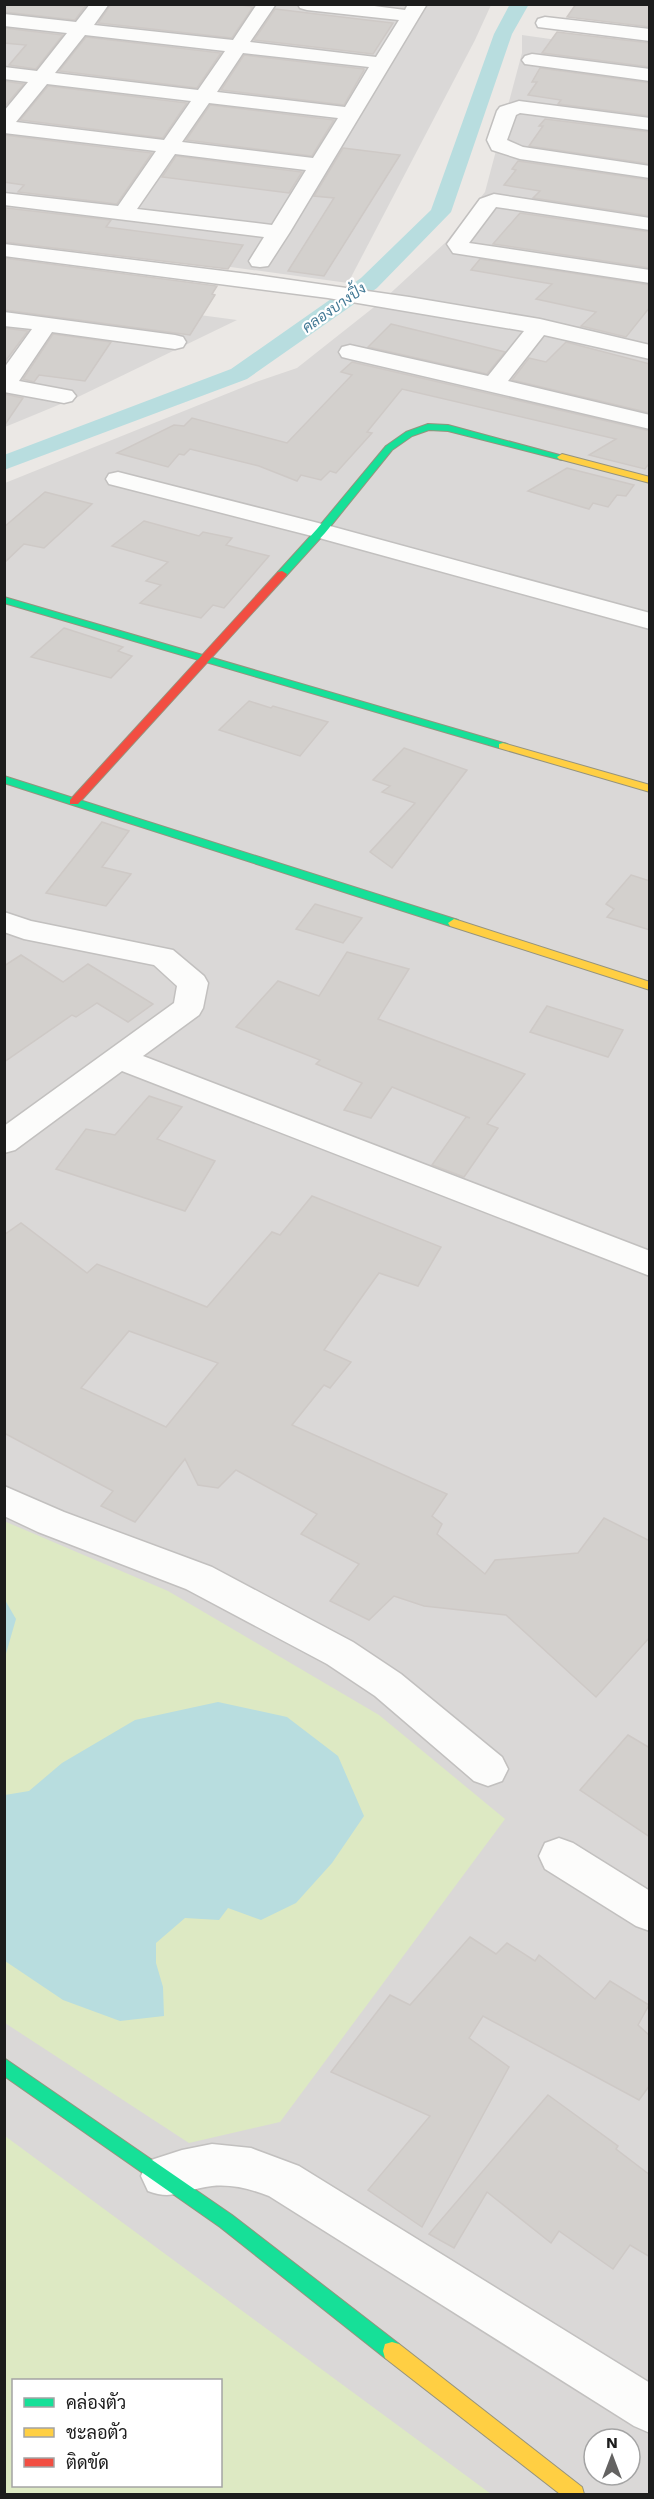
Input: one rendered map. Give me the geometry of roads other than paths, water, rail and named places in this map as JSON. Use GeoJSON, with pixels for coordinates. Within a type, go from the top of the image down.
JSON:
{"type":"FeatureCollection","features":[{"type":"Feature","properties":{"kind":"street"},"geometry":{"type":"LineString","coordinates":[[4,126],[100,4]]}},
{"type":"Feature","properties":{"kind":"street"},"geometry":{"type":"LineString","coordinates":[[124,213],[267,4]]}},
{"type":"Feature","properties":{"kind":"street"},"geometry":{"type":"LineString","coordinates":[[260,261],[414,10],[308,4]]}},
{"type":"Feature","properties":{"kind":"street"},"geometry":{"type":"LineString","coordinates":[[4,20],[382,63]]}},
{"type":"Feature","properties":{"kind":"street"},"geometry":{"type":"LineString","coordinates":[[545,23],[650,35]]}},
{"type":"Feature","properties":{"kind":"street"},"geometry":{"type":"LineString","coordinates":[[532,60],[650,75]]}},
{"type":"Feature","properties":{"kind":"street"},"geometry":{"type":"LineString","coordinates":[[4,73],[352,114]]}},
{"type":"Feature","properties":{"kind":"street"},"geometry":{"type":"LineString","coordinates":[[650,124],[519,107],[507,111],[497,140],[499,146],[520,153],[650,172]]}},
{"type":"Feature","properties":{"kind":"street"},"geometry":{"type":"LineString","coordinates":[[4,126],[319,165]]}},
{"type":"Feature","properties":{"kind":"street"},"geometry":{"type":"LineString","coordinates":[[4,199],[279,232]]}},
{"type":"Feature","properties":{"kind":"street"},"geometry":{"type":"LineString","coordinates":[[650,224],[494,200],[487,203],[458,244],[461,248],[471,250],[650,277]]}},
{"type":"Feature","properties":{"kind":"street"},"geometry":{"type":"LineString","coordinates":[[4,250],[397,302],[540,326],[650,352]]}},
{"type":"Feature","properties":{"kind":"street"},"geometry":{"type":"LineString","coordinates":[[75,328],[88,306]]}},
{"type":"Feature","properties":{"kind":"street"},"geometry":{"type":"LineString","coordinates":[[4,319],[175,342]]}},
{"type":"Feature","properties":{"kind":"street"},"geometry":{"type":"LineString","coordinates":[[47,324],[4,385],[64,396]]}},
{"type":"Feature","properties":{"kind":"street"},"geometry":{"type":"LineString","coordinates":[[492,386],[540,326]]}},
{"type":"Feature","properties":{"kind":"street"},"geometry":{"type":"LineString","coordinates":[[350,352],[492,386],[552,397],[650,422]]}},
{"type":"Feature","properties":{"kind":"street"},"geometry":{"type":"LineString","coordinates":[[74,801],[321,531],[389,448],[409,434],[428,428],[448,428],[650,480]]}},
{"type":"Feature","properties":{"kind":"street"},"geometry":{"type":"LineString","coordinates":[[118,479],[321,531],[650,621]]}},
{"type":"Feature","properties":{"kind":"street"},"geometry":{"type":"LineString","coordinates":[[4,600],[650,789]]}},
{"type":"Feature","properties":{"kind":"street"},"geometry":{"type":"LineString","coordinates":[[4,779],[650,986]]}},
{"type":"Feature","properties":{"kind":"street"},"geometry":{"type":"LineString","coordinates":[[4,921],[24,929],[163,957],[193,983],[188,1008],[4,1142]]}},
{"type":"Feature","properties":{"kind":"street"},"geometry":{"type":"LineString","coordinates":[[118,1058],[650,1264]]}},
{"type":"Feature","properties":{"kind":"street"},"geometry":{"type":"LineString","coordinates":[[4,1500],[51,1522],[199,1578],[340,1653],[388,1685],[488,1769]]}},
{"type":"Feature","properties":{"kind":"street"},"geometry":{"type":"LineString","coordinates":[[559,1857],[650,1913]]}},
{"type":"Feature","properties":{"kind":"street"},"geometry":{"type":"LineString","coordinates":[[4,2066],[226,2221],[575,2494]]}},
{"type":"Feature","properties":{"kind":"street"},"geometry":{"type":"LineString","coordinates":[[163,2176],[206,2164],[234,2164],[261,2171],[284,2181],[650,2410]]}},
{"type":"Feature","properties":{"kind":"water"},"geometry":{"type":"Polygon","coordinates":[[[5,1600],[16,1619],[5,1657],[5,1600]]]}},
{"type":"Feature","properties":{"kind":"water"},"geometry":{"type":"Polygon","coordinates":[[[218,1702],[287,1717],[338,1756],[364,1816],[332,1863],[296,1903],[261,1920],[228,1908],[219,1920],[185,1918],[156,1943],[156,1963],[163,1987],[164,2016],[120,2021],[63,2000],[5,1961],[5,1795],[29,1791],[62,1763],[135,1720],[218,1702]]]}},
{"type":"Feature","properties":{"kind":"waterway","name":"คลองบางปิ้ง"},"geometry":{"type":"LineString","coordinates":[[4,463],[239,374],[369,283],[441,212],[503,34],[520,4]]}}]}
